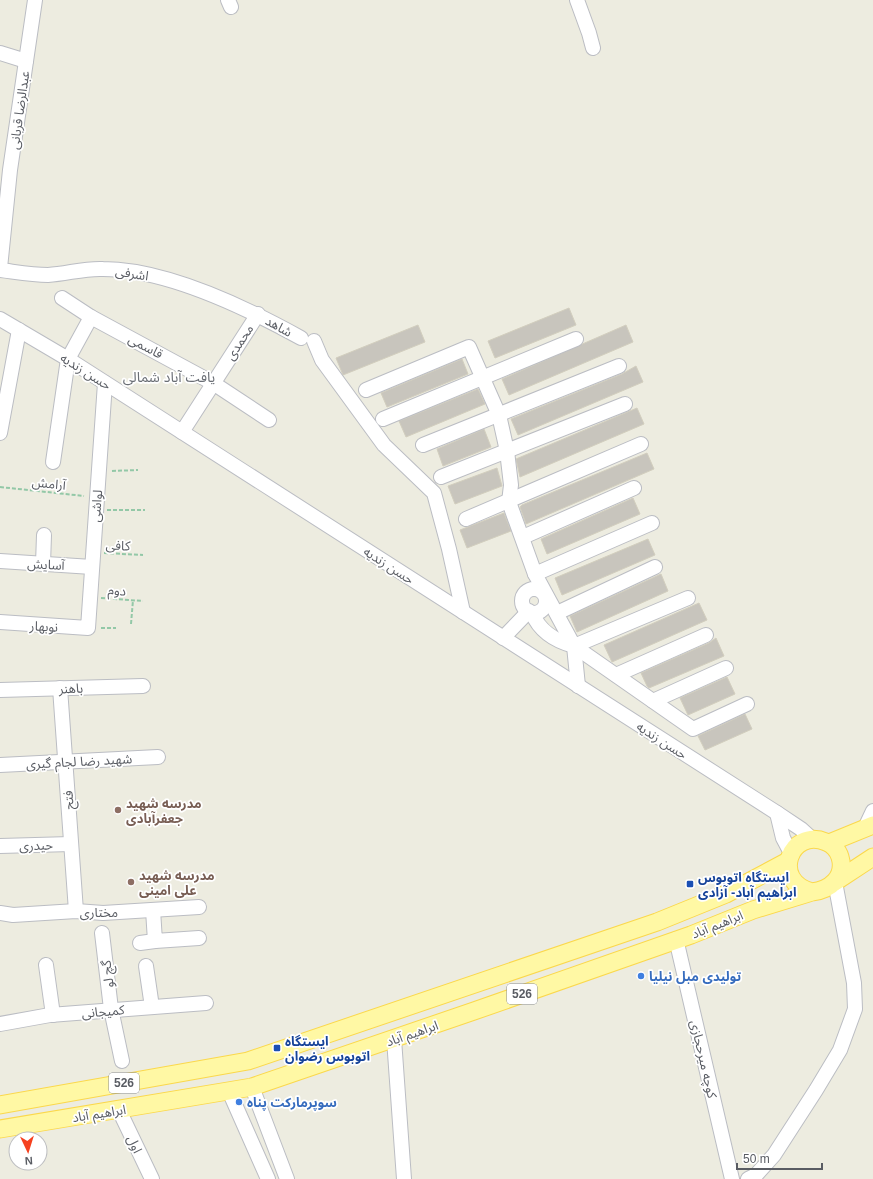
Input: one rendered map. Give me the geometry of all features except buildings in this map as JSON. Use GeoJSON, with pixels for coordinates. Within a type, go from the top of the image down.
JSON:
{"type":"FeatureCollection","features":[{"type":"Feature","properties":{"kind":"main road"},"geometry":{"type":"LineString","coordinates":[[829,843],[869,826]]}},
{"type":"Feature","properties":{"kind":"main road"},"geometry":{"type":"LineString","coordinates":[[835,882],[840,870],[840,857],[829,843],[812,839],[804,841],[796,846],[790,857],[791,878],[804,890],[812,892],[829,888],[835,882],[873,857]]}},
{"type":"Feature","properties":{"kind":"main road","name":"ابراهیم آباد"},"geometry":{"type":"LineString","coordinates":[[0,1105],[248,1061],[657,922],[726,894],[790,857]]}},
{"type":"Feature","properties":{"kind":"main road","name":"ابراهیم آباد"},"geometry":{"type":"LineString","coordinates":[[0,1129],[252,1087],[676,940],[753,910],[812,892]]}},
{"type":"Feature","properties":{"kind":"street","name":"عبدالرضا قربانی"},"geometry":{"type":"LineString","coordinates":[[0,269],[10,170],[35,0]]}},
{"type":"Feature","properties":{"kind":"street"},"geometry":{"type":"LineString","coordinates":[[577,0],[593,48]]}},
{"type":"Feature","properties":{"kind":"street"},"geometry":{"type":"LineString","coordinates":[[0,53],[26,61]]}},
{"type":"Feature","properties":{"kind":"street","name":"اشرفی"},"geometry":{"type":"LineString","coordinates":[[0,269],[48,275],[102,268],[126,271],[178,282],[258,314]]}},
{"type":"Feature","properties":{"kind":"street","name":"قاسمی"},"geometry":{"type":"LineString","coordinates":[[62,298],[91,316],[212,383],[269,420]]}},
{"type":"Feature","properties":{"kind":"street","name":"شاهد"},"geometry":{"type":"LineString","coordinates":[[258,314],[308,340],[384,445],[434,493],[449,549],[463,612]]}},
{"type":"Feature","properties":{"kind":"street","name":"محمدی"},"geometry":{"type":"LineString","coordinates":[[182,432],[212,383],[258,314]]}},
{"type":"Feature","properties":{"kind":"street"},"geometry":{"type":"LineString","coordinates":[[53,462],[68,359],[91,316]]}},
{"type":"Feature","properties":{"kind":"street","name":"حسن زندیه"},"geometry":{"type":"LineString","coordinates":[[0,319],[68,359],[777,813],[801,829],[812,839]]}},
{"type":"Feature","properties":{"kind":"street"},"geometry":{"type":"LineString","coordinates":[[0,426],[19,330]]}},
{"type":"Feature","properties":{"kind":"street"},"geometry":{"type":"LineString","coordinates":[[383,419],[576,339]]}},
{"type":"Feature","properties":{"kind":"street"},"geometry":{"type":"LineString","coordinates":[[366,390],[470,347],[499,414],[507,451],[511,485],[510,502],[535,574],[574,646],[578,686]]}},
{"type":"Feature","properties":{"kind":"street"},"geometry":{"type":"LineString","coordinates":[[423,445],[619,366]]}},
{"type":"Feature","properties":{"kind":"street","name":"لواشی"},"geometry":{"type":"LineString","coordinates":[[88,628],[105,383]]}},
{"type":"Feature","properties":{"kind":"street"},"geometry":{"type":"LineString","coordinates":[[441,477],[624,404]]}},
{"type":"Feature","properties":{"kind":"street"},"geometry":{"type":"LineString","coordinates":[[466,519],[510,502],[641,444]]}},
{"type":"Feature","properties":{"kind":"street"},"geometry":{"type":"LineString","coordinates":[[522,537],[634,488]]}},
{"type":"Feature","properties":{"kind":"street"},"geometry":{"type":"LineString","coordinates":[[535,574],[652,523]]}},
{"type":"Feature","properties":{"kind":"street"},"geometry":{"type":"LineString","coordinates":[[43,564],[44,535]]}},
{"type":"Feature","properties":{"kind":"street","name":"آسایش"},"geometry":{"type":"LineString","coordinates":[[0,561],[92,567]]}},
{"type":"Feature","properties":{"kind":"street"},"geometry":{"type":"LineString","coordinates":[[557,613],[655,567]]}},
{"type":"Feature","properties":{"kind":"street"},"geometry":{"type":"LineString","coordinates":[[546,596],[536,588],[525,593],[523,605],[530,612],[536,623],[557,642],[574,646],[693,729],[747,704]]}},
{"type":"Feature","properties":{"kind":"street"},"geometry":{"type":"LineString","coordinates":[[503,638],[530,612],[543,610],[546,603],[546,596]]}},
{"type":"Feature","properties":{"kind":"street"},"geometry":{"type":"LineString","coordinates":[[574,646],[688,598]]}},
{"type":"Feature","properties":{"kind":"street","name":"نوبهار"},"geometry":{"type":"LineString","coordinates":[[0,622],[88,628]]}},
{"type":"Feature","properties":{"kind":"street"},"geometry":{"type":"LineString","coordinates":[[616,676],[706,635]]}},
{"type":"Feature","properties":{"kind":"street"},"geometry":{"type":"LineString","coordinates":[[653,701],[726,668]]}},
{"type":"Feature","properties":{"kind":"street","name":"باهنر"},"geometry":{"type":"LineString","coordinates":[[0,690],[143,686]]}},
{"type":"Feature","properties":{"kind":"street","name":"فتح"},"geometry":{"type":"LineString","coordinates":[[60,688],[76,911]]}},
{"type":"Feature","properties":{"kind":"street","name":"شهید رضا لجام گیری"},"geometry":{"type":"LineString","coordinates":[[0,765],[158,757]]}},
{"type":"Feature","properties":{"kind":"street"},"geometry":{"type":"LineString","coordinates":[[869,826],[873,811]]}},
{"type":"Feature","properties":{"kind":"street"},"geometry":{"type":"LineString","coordinates":[[777,813],[783,838],[790,857]]}},
{"type":"Feature","properties":{"kind":"street","name":"حیدری"},"geometry":{"type":"LineString","coordinates":[[0,846],[72,844]]}},
{"type":"Feature","properties":{"kind":"street"},"geometry":{"type":"LineString","coordinates":[[748,1179],[756,1176],[774,1154],[816,1090],[840,1050],[855,1009],[854,983],[835,882]]}},
{"type":"Feature","properties":{"kind":"street","name":"مختاری"},"geometry":{"type":"LineString","coordinates":[[0,913],[13,915],[76,911],[103,913],[199,907]]}},
{"type":"Feature","properties":{"kind":"street"},"geometry":{"type":"LineString","coordinates":[[153,910],[155,941]]}},
{"type":"Feature","properties":{"kind":"street","name":"گچ لو"},"geometry":{"type":"LineString","coordinates":[[102,933],[111,1009],[122,1061]]}},
{"type":"Feature","properties":{"kind":"street"},"geometry":{"type":"LineString","coordinates":[[140,943],[199,938]]}},
{"type":"Feature","properties":{"kind":"street","name":"کوچه میرحجازی"},"geometry":{"type":"LineString","coordinates":[[676,940],[732,1179]]}},
{"type":"Feature","properties":{"kind":"street"},"geometry":{"type":"LineString","coordinates":[[46,965],[53,1015]]}},
{"type":"Feature","properties":{"kind":"street"},"geometry":{"type":"LineString","coordinates":[[146,966],[152,1006]]}},
{"type":"Feature","properties":{"kind":"street","name":"کمیجانی"},"geometry":{"type":"LineString","coordinates":[[0,1024],[53,1015],[111,1009],[206,1003]]}},
{"type":"Feature","properties":{"kind":"street"},"geometry":{"type":"LineString","coordinates":[[394,1039],[404,1179]]}},
{"type":"Feature","properties":{"kind":"street"},"geometry":{"type":"LineString","coordinates":[[252,1087],[287,1179]]}},
{"type":"Feature","properties":{"kind":"street"},"geometry":{"type":"LineString","coordinates":[[229,1091],[268,1179]]}},
{"type":"Feature","properties":{"kind":"street","name":"اول"},"geometry":{"type":"LineString","coordinates":[[119,1110],[152,1179]]}},
{"type":"Feature","properties":{"kind":"path"},"geometry":{"type":"LineString","coordinates":[[99,472],[138,470]]}},
{"type":"Feature","properties":{"kind":"path","name":"آرامش"},"geometry":{"type":"LineString","coordinates":[[0,487],[145,510]]}},
{"type":"Feature","properties":{"kind":"path","name":"کافی"},"geometry":{"type":"LineString","coordinates":[[93,553],[143,555]]}},
{"type":"Feature","properties":{"kind":"path","name":"دوم"},"geometry":{"type":"LineString","coordinates":[[90,597],[143,601]]}},
{"type":"Feature","properties":{"kind":"path"},"geometry":{"type":"LineString","coordinates":[[131,624],[133,600]]}},
{"type":"Feature","properties":{"kind":"path"},"geometry":{"type":"LineString","coordinates":[[88,628],[116,628]]}},
{"type":"Feature","properties":{"kind":"place","name":"مدرسه شهید جعفرآبادی"},"geometry":{"type":"Point","coordinates":[118,810]}},
{"type":"Feature","properties":{"kind":"place","name":"مدرسه شهید علی امینی"},"geometry":{"type":"Point","coordinates":[131,882]}},
{"type":"Feature","properties":{"kind":"place","name":"ایستگاه اتوبوس ابراهیم آباد- آزادی"},"geometry":{"type":"Point","coordinates":[690,884]}},
{"type":"Feature","properties":{"kind":"place","name":"تولیدی مبل نیلیا"},"geometry":{"type":"Point","coordinates":[641,976]}},
{"type":"Feature","properties":{"kind":"place","name":"ایستگاه اتوبوس رضوان"},"geometry":{"type":"Point","coordinates":[277,1048]}},
{"type":"Feature","properties":{"kind":"place","name":"سوپرمارکت پناه"},"geometry":{"type":"Point","coordinates":[239,1102]}},
{"type":"Feature","properties":{"kind":"district","name":"یافت آباد شمالی"},"geometry":{"type":"Point","coordinates":[169,377]}}]}
